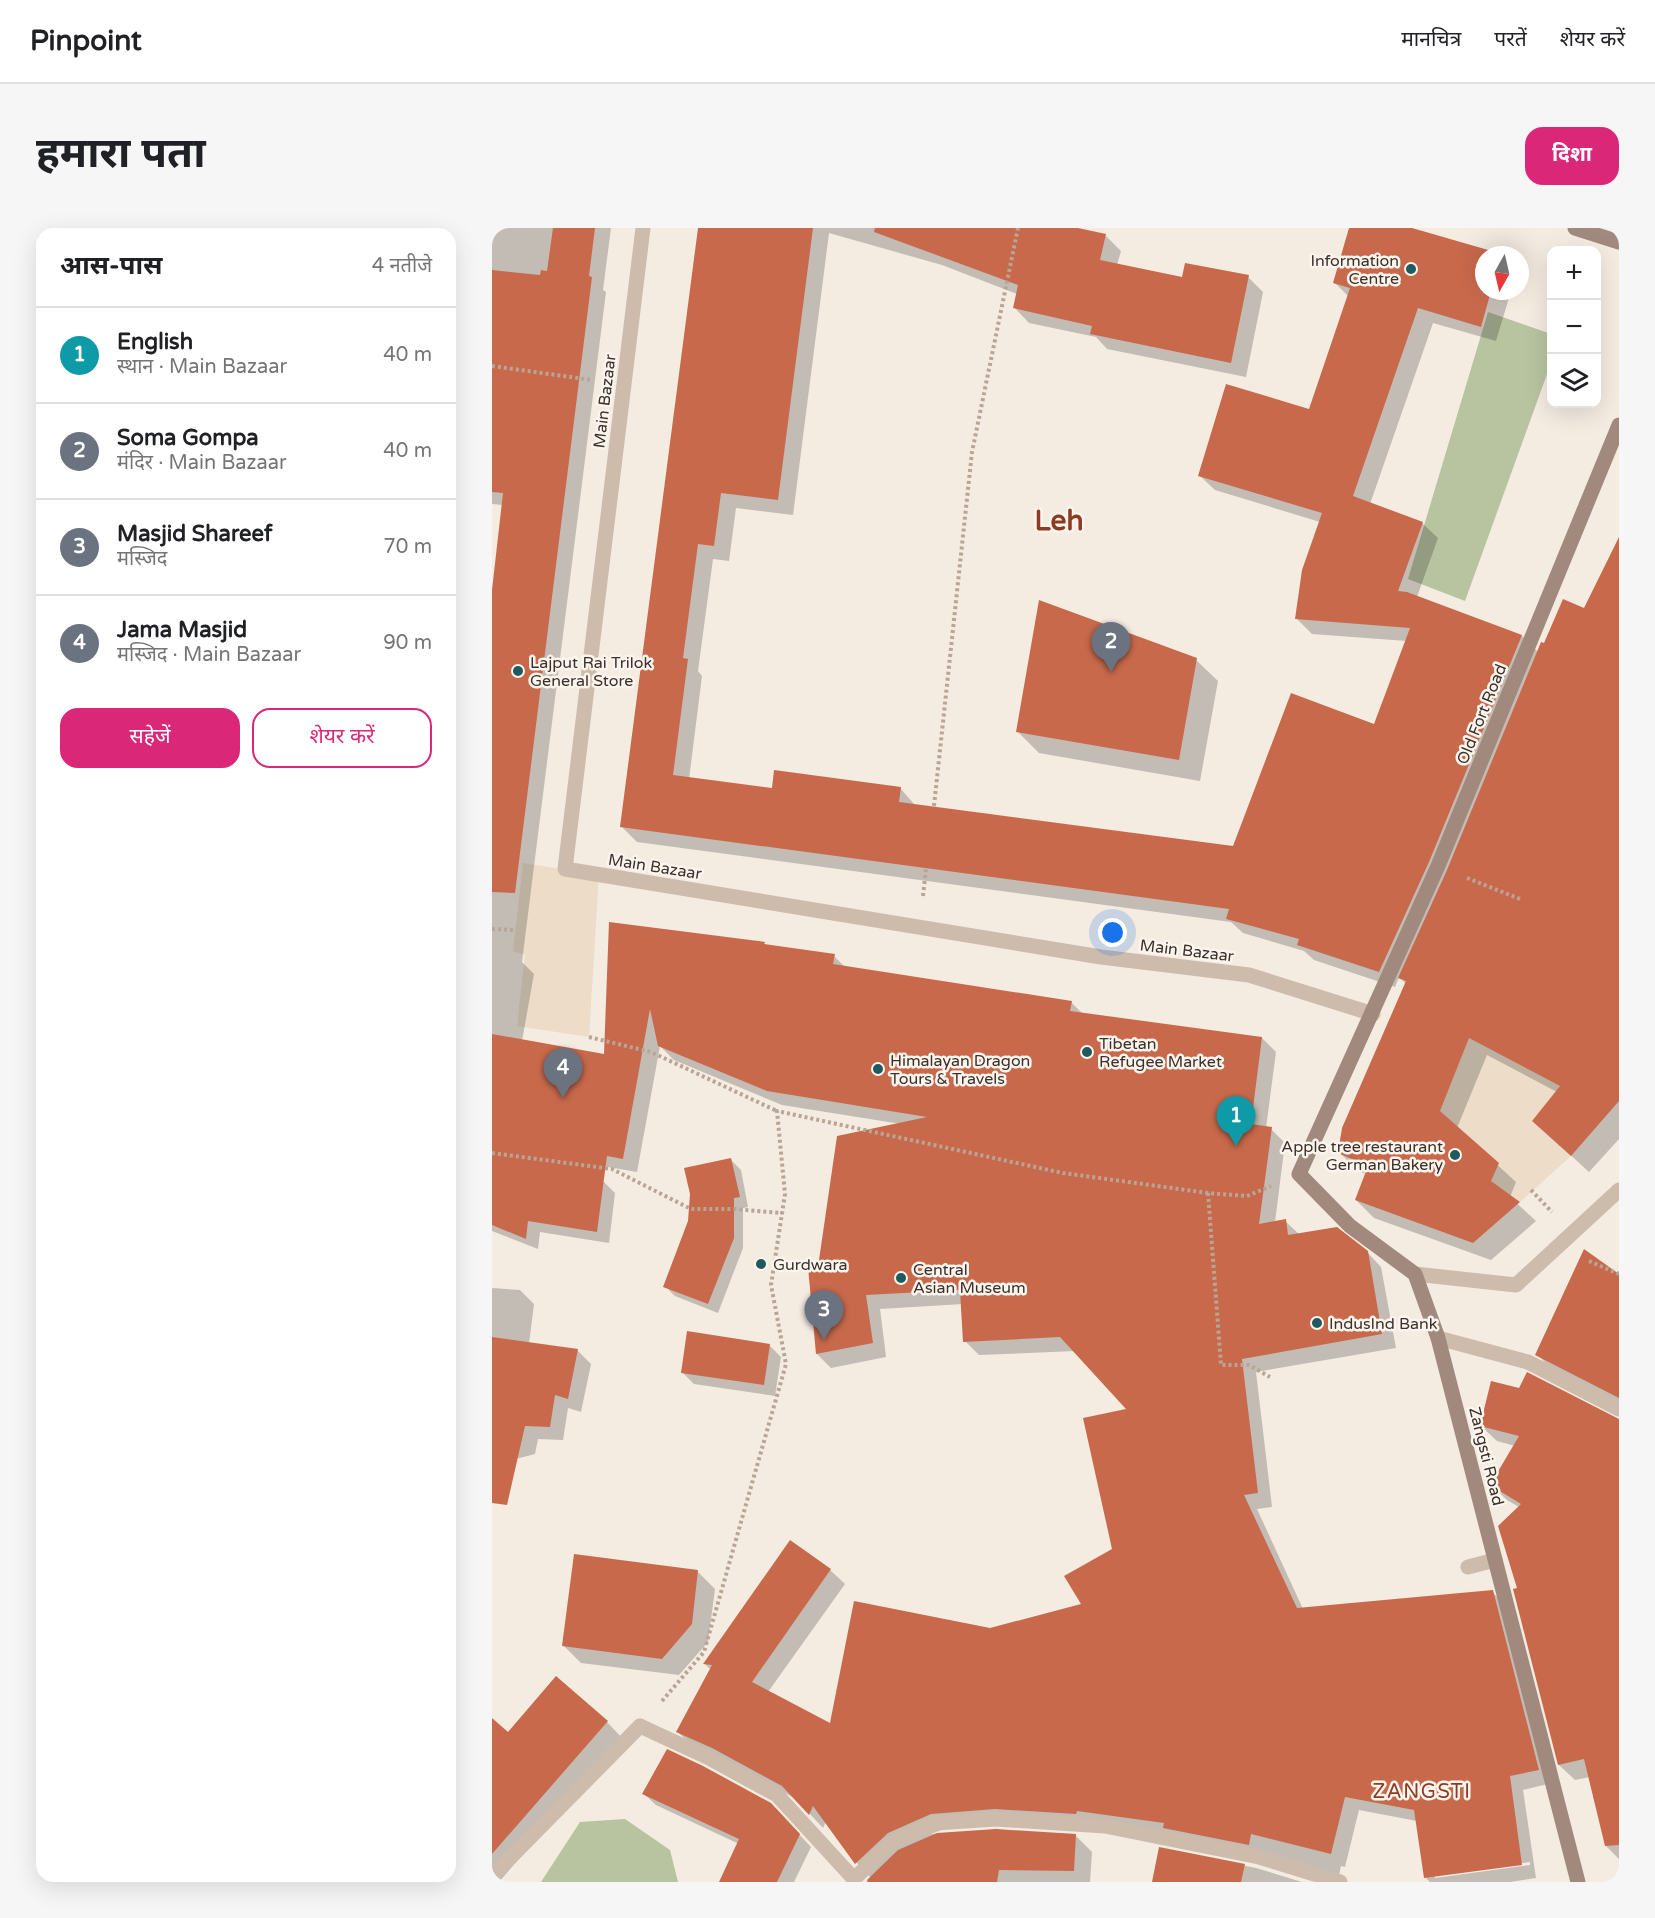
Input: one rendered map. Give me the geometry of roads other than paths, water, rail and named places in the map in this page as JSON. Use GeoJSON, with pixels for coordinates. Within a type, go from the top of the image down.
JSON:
{"type":"FeatureCollection","features":[{"type":"Feature","properties":{"kind":"main road"},"geometry":{"type":"LineString","coordinates":[[1575,228],[1619,242]]}},
{"type":"Feature","properties":{"kind":"main road","name":"Old Fort Road"},"geometry":{"type":"LineString","coordinates":[[1415,1274],[1350,1226],[1299,1174],[1438,866],[1619,425]]}},
{"type":"Feature","properties":{"kind":"main road","name":"Zangsti Road"},"geometry":{"type":"LineString","coordinates":[[1415,1274],[1438,1338],[1578,1882]]}},
{"type":"Feature","properties":{"kind":"street","name":"Main Bazaar"},"geometry":{"type":"LineString","coordinates":[[643,228],[565,869],[1101,957],[1249,975],[1373,1014]]}},
{"type":"Feature","properties":{"kind":"street"},"geometry":{"type":"LineString","coordinates":[[1415,1274],[1516,1285],[1619,1190]]}},
{"type":"Feature","properties":{"kind":"street"},"geometry":{"type":"LineString","coordinates":[[1438,1338],[1528,1362],[1619,1409]]}},
{"type":"Feature","properties":{"kind":"street"},"geometry":{"type":"LineString","coordinates":[[1468,1567],[1495,1560]]}},
{"type":"Feature","properties":{"kind":"street"},"geometry":{"type":"LineString","coordinates":[[492,1876],[640,1726],[707,1757],[777,1795],[854,1880],[891,1842],[935,1823],[996,1819],[1105,1826],[1259,1857],[1340,1882]]}},
{"type":"Feature","properties":{"kind":"place","name":"Information Centre"},"geometry":{"type":"Point","coordinates":[1411,269]}},
{"type":"Feature","properties":{"kind":"place","name":"Lajput Rai Trilok General Store"},"geometry":{"type":"Point","coordinates":[518,671]}},
{"type":"Feature","properties":{"kind":"place","name":"Soma Gompa"},"geometry":{"type":"Point","coordinates":[1111,672]}},
{"type":"Feature","properties":{"kind":"place","name":"Tibetan Refugee Market"},"geometry":{"type":"Point","coordinates":[1087,1052]}},
{"type":"Feature","properties":{"kind":"place","name":"Himalayan Dragon Tours & Travels"},"geometry":{"type":"Point","coordinates":[878,1069]}},
{"type":"Feature","properties":{"kind":"place","name":"Jama Masjid"},"geometry":{"type":"Point","coordinates":[563,1098]}},
{"type":"Feature","properties":{"kind":"place","name":"English"},"geometry":{"type":"Point","coordinates":[1236,1146]}},
{"type":"Feature","properties":{"kind":"place","name":"Apple tree restaurant German Bakery"},"geometry":{"type":"Point","coordinates":[1455,1155]}},
{"type":"Feature","properties":{"kind":"place","name":"Gurdwara"},"geometry":{"type":"Point","coordinates":[761,1264]}},
{"type":"Feature","properties":{"kind":"place","name":"Central Asian Museum"},"geometry":{"type":"Point","coordinates":[901,1278]}},
{"type":"Feature","properties":{"kind":"place","name":"IndusInd Bank"},"geometry":{"type":"Point","coordinates":[1317,1323]}},
{"type":"Feature","properties":{"kind":"place","name":"Masjid Shareef"},"geometry":{"type":"Point","coordinates":[824,1340]}},
{"type":"Feature","properties":{"kind":"district","name":"Leh"},"geometry":{"type":"Point","coordinates":[1059,520]}},
{"type":"Feature","properties":{"kind":"district","name":"ZANGSTI"},"geometry":{"type":"Point","coordinates":[1422,1791]}}]}
